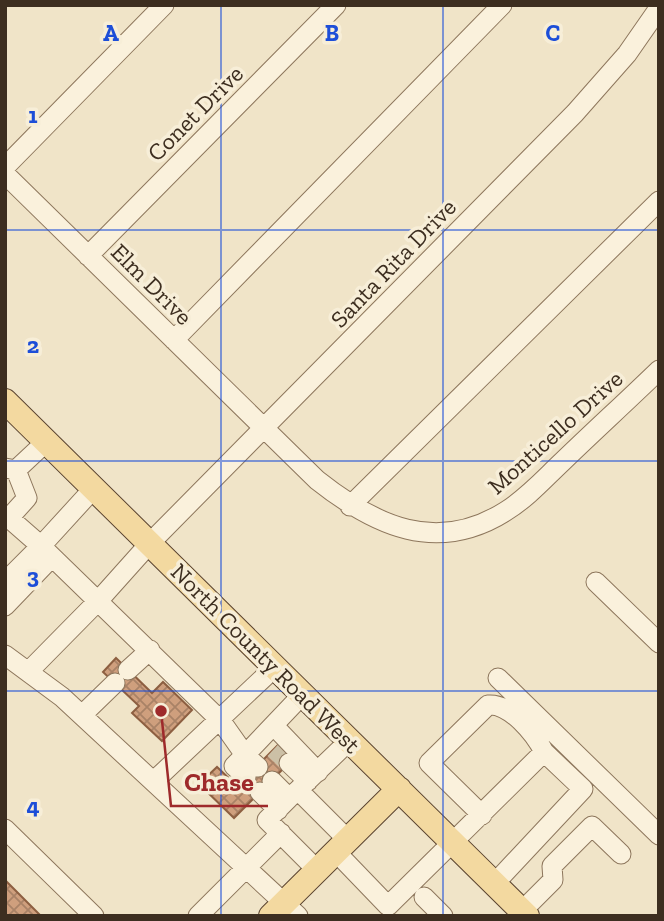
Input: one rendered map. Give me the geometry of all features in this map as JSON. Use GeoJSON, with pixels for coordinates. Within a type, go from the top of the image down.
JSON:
{"type":"FeatureCollection","features":[{"type":"Feature","properties":{"kind":"main road","name":"North County Road West"},"geometry":{"type":"LineString","coordinates":[[5,401],[525,913]]}},
{"type":"Feature","properties":{"kind":"main road"},"geometry":{"type":"LineString","coordinates":[[285,911],[317,870],[399,789]]}},
{"type":"Feature","properties":{"kind":"street"},"geometry":{"type":"LineString","coordinates":[[5,167],[164,5]]}},
{"type":"Feature","properties":{"kind":"street","name":"Conet Drive"},"geometry":{"type":"LineString","coordinates":[[88,256],[336,5]]}},
{"type":"Feature","properties":{"kind":"street"},"geometry":{"type":"LineString","coordinates":[[174,340],[502,5]]}},
{"type":"Feature","properties":{"kind":"street","name":"Santa Rita Drive"},"geometry":{"type":"LineString","coordinates":[[29,671],[150,543],[575,113],[627,54],[659,8]]}},
{"type":"Feature","properties":{"kind":"street","name":"Elm Drive"},"geometry":{"type":"LineString","coordinates":[[5,174],[264,429]]}},
{"type":"Feature","properties":{"kind":"street"},"geometry":{"type":"LineString","coordinates":[[350,506],[659,201]]}},
{"type":"Feature","properties":{"kind":"street","name":"Monticello Drive"},"geometry":{"type":"LineString","coordinates":[[264,429],[350,506],[382,523],[418,532],[453,531],[487,522],[526,496],[659,370]]}},
{"type":"Feature","properties":{"kind":"street"},"geometry":{"type":"LineString","coordinates":[[47,441],[11,469],[27,498],[7,520],[99,600],[221,721],[256,774],[298,790]]}},
{"type":"Feature","properties":{"kind":"street"},"geometry":{"type":"LineString","coordinates":[[5,606],[94,488]]}},
{"type":"Feature","properties":{"kind":"street"},"geometry":{"type":"LineString","coordinates":[[5,582],[47,552]]}},
{"type":"Feature","properties":{"kind":"street"},"geometry":{"type":"LineString","coordinates":[[596,582],[659,643]]}},
{"type":"Feature","properties":{"kind":"street"},"geometry":{"type":"LineString","coordinates":[[82,715],[150,650]]}},
{"type":"Feature","properties":{"kind":"street"},"geometry":{"type":"LineString","coordinates":[[5,655],[29,671],[82,715],[247,868],[285,911]]}},
{"type":"Feature","properties":{"kind":"street"},"geometry":{"type":"LineString","coordinates":[[154,782],[275,667]]}},
{"type":"Feature","properties":{"kind":"street"},"geometry":{"type":"LineString","coordinates":[[498,678],[659,835]]}},
{"type":"Feature","properties":{"kind":"street"},"geometry":{"type":"LineString","coordinates":[[256,774],[270,738],[303,694]]}},
{"type":"Feature","properties":{"kind":"street"},"geometry":{"type":"LineString","coordinates":[[482,815],[429,763],[488,705],[505,708],[538,740],[544,752],[583,789],[495,883]]}},
{"type":"Feature","properties":{"kind":"street"},"geometry":{"type":"LineString","coordinates":[[270,738],[298,790],[388,906],[454,844],[544,752]]}},
{"type":"Feature","properties":{"kind":"street"},"geometry":{"type":"LineString","coordinates":[[317,870],[267,820],[350,740]]}},
{"type":"Feature","properties":{"kind":"street"},"geometry":{"type":"LineString","coordinates":[[289,763],[298,790]]}},
{"type":"Feature","properties":{"kind":"street"},"geometry":{"type":"LineString","coordinates":[[525,913],[553,880],[552,866],[592,826],[621,854]]}},
{"type":"Feature","properties":{"kind":"street"},"geometry":{"type":"LineString","coordinates":[[5,829],[94,916]]}},
{"type":"Feature","properties":{"kind":"street"},"geometry":{"type":"LineString","coordinates":[[198,916],[281,833]]}},
{"type":"Feature","properties":{"kind":"street"},"geometry":{"type":"LineString","coordinates":[[424,897],[443,916]]}},
{"type":"Feature","properties":{"kind":"building"},"geometry":{"type":"Polygon","coordinates":[[[116,658],[152,693],[163,682],[192,710],[162,741],[132,713],[139,706],[103,672],[116,658]]]}},
{"type":"Feature","properties":{"kind":"building"},"geometry":{"type":"Polygon","coordinates":[[[281,742],[296,756],[234,818],[199,784],[217,767],[237,786],[281,742]]]}},
{"type":"Feature","properties":{"kind":"building"},"geometry":{"type":"Polygon","coordinates":[[[5,880],[41,916],[5,916],[5,880]]]}},
{"type":"Feature","properties":{"kind":"tunnel"},"geometry":{"type":"LineString","coordinates":[[274,749],[289,763]]}},
{"type":"Feature","properties":{"kind":"place","name":"Chase"},"geometry":{"type":"Point","coordinates":[161,711]}}]}
